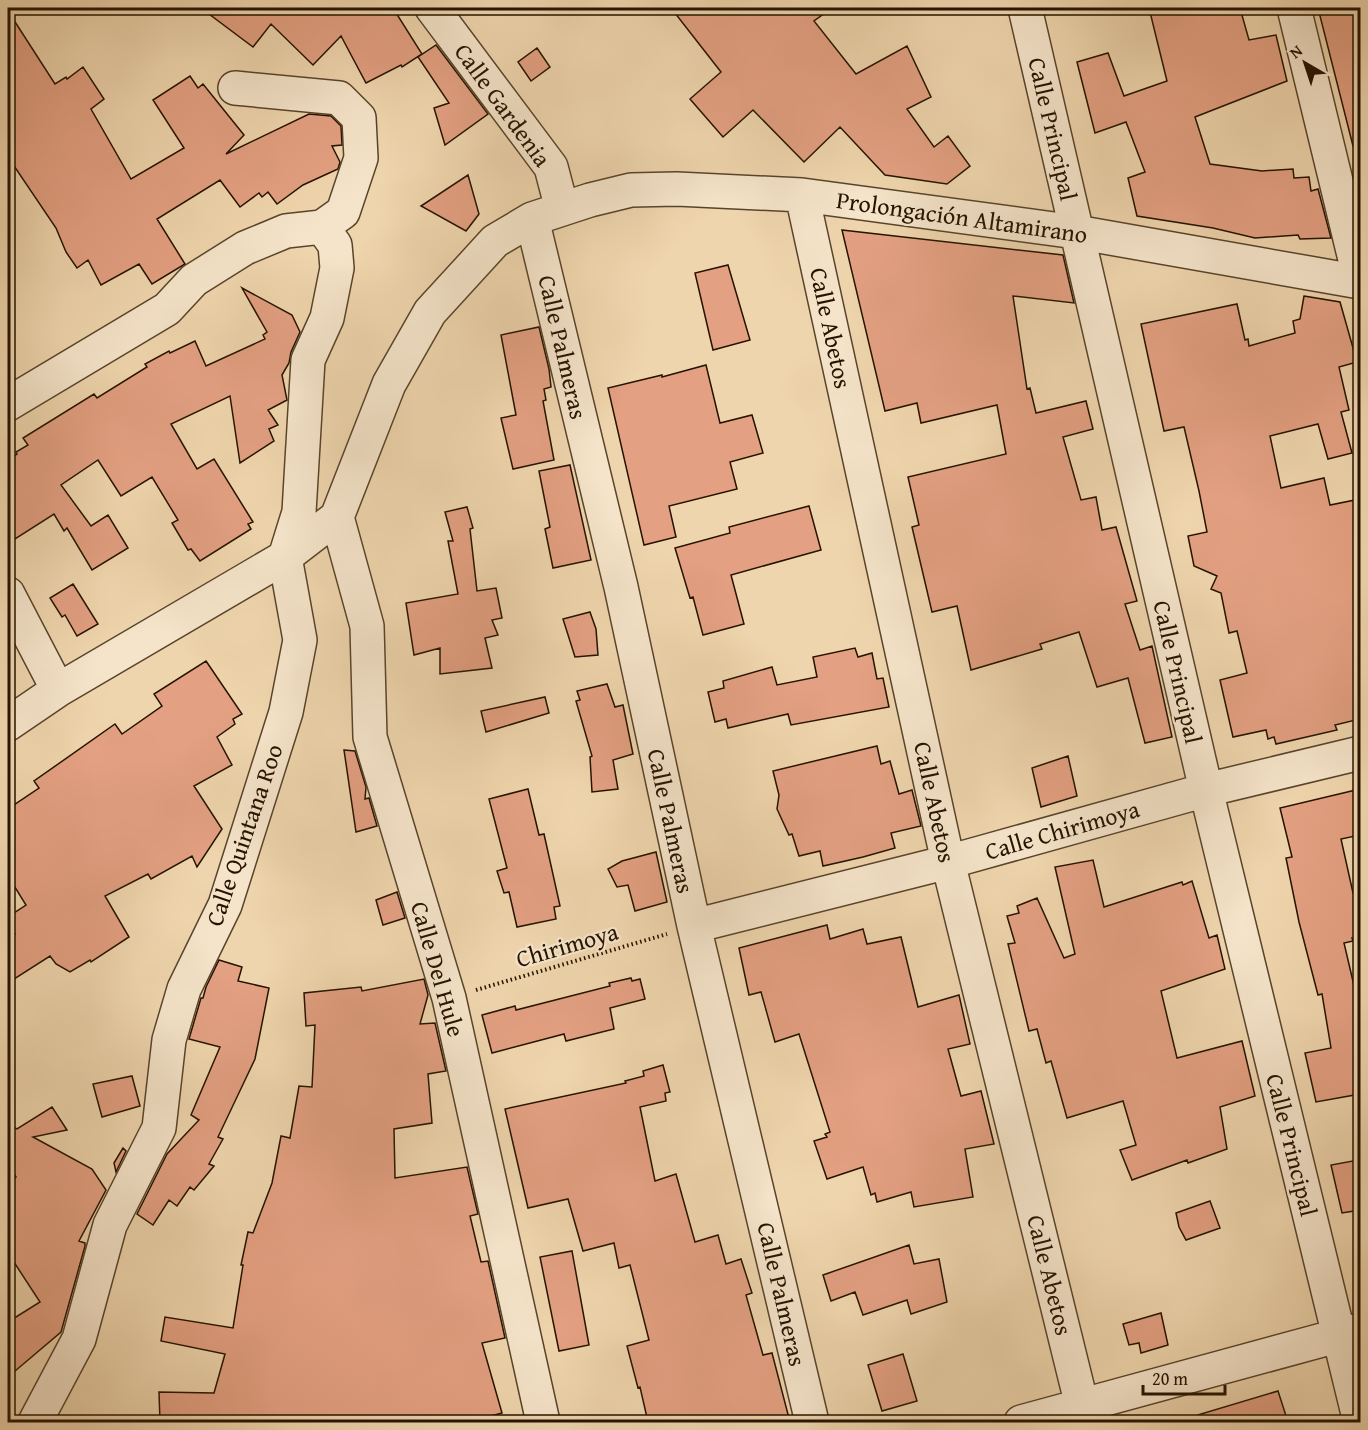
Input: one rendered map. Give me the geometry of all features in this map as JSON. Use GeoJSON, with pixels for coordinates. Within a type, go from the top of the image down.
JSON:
{"type":"FeatureCollection","features":[{"type":"Feature","properties":{"kind":"street","name":"Calle Gardenia"},"geometry":{"type":"LineString","coordinates":[[432,8],[551,167],[547,214]]}},
{"type":"Feature","properties":{"kind":"street","name":"Calle Principal"},"geometry":{"type":"LineString","coordinates":[[1026,8],[1206,790],[1350,1333],[1360,1422]]}},
{"type":"Feature","properties":{"kind":"street"},"geometry":{"type":"LineString","coordinates":[[1294,8],[1360,281]]}},
{"type":"Feature","properties":{"kind":"street"},"geometry":{"type":"LineString","coordinates":[[8,404],[167,309],[194,280],[245,248],[286,231],[322,227],[343,212],[362,158],[359,118],[339,98],[235,88]]}},
{"type":"Feature","properties":{"kind":"street","name":"Prolongación Altamirano"},"geometry":{"type":"LineString","coordinates":[[337,517],[389,384],[430,312],[495,241],[547,214],[631,190],[677,189],[802,195],[1076,232],[1360,281]]}},
{"type":"Feature","properties":{"kind":"street","name":"Calle Abetos"},"geometry":{"type":"LineString","coordinates":[[802,195],[948,862],[1084,1414]]}},
{"type":"Feature","properties":{"kind":"street","name":"Calle Palmeras"},"geometry":{"type":"LineString","coordinates":[[547,214],[621,587],[694,926],[812,1422]]}},
{"type":"Feature","properties":{"kind":"street","name":"Calle Quintana Roo"},"geometry":{"type":"LineString","coordinates":[[35,1422],[79,1339],[110,1226],[159,1128],[169,1040],[183,989],[225,905],[286,712],[300,640],[285,557],[299,512],[308,360],[327,318],[337,268],[335,245],[322,227]]}},
{"type":"Feature","properties":{"kind":"street"},"geometry":{"type":"LineString","coordinates":[[8,724],[58,690],[285,557],[337,517]]}},
{"type":"Feature","properties":{"kind":"street","name":"Calle Del Hule"},"geometry":{"type":"LineString","coordinates":[[337,517],[368,626],[370,737],[449,998],[543,1422]]}},
{"type":"Feature","properties":{"kind":"street"},"geometry":{"type":"LineString","coordinates":[[8,594],[58,690]]}},
{"type":"Feature","properties":{"kind":"street","name":"Calle Chirimoya"},"geometry":{"type":"LineString","coordinates":[[694,926],[948,862],[1206,790],[1360,753]]}},
{"type":"Feature","properties":{"kind":"street"},"geometry":{"type":"LineString","coordinates":[[1021,1422],[1084,1414],[1350,1333]]}},
{"type":"Feature","properties":{"kind":"path","name":"Chirimoya"},"geometry":{"type":"LineString","coordinates":[[449,998],[694,926]]}},
{"type":"Feature","properties":{"kind":"building"},"geometry":{"type":"Polygon","coordinates":[[[201,8],[393,8],[422,54],[402,67],[401,65],[366,83],[341,36],[313,65],[271,24],[253,47],[201,8]]]}},
{"type":"Feature","properties":{"kind":"building"},"geometry":{"type":"Polygon","coordinates":[[[671,8],[832,8],[814,21],[856,74],[907,46],[931,97],[907,109],[934,147],[948,136],[970,166],[947,184],[885,175],[840,127],[804,162],[753,110],[723,137],[690,99],[721,72],[671,8]]]}},
{"type":"Feature","properties":{"kind":"building"},"geometry":{"type":"Polygon","coordinates":[[[1149,8],[1240,8],[1249,40],[1276,35],[1287,81],[1195,117],[1210,164],[1262,171],[1293,169],[1294,178],[1309,177],[1311,191],[1318,189],[1331,238],[1300,239],[1298,235],[1255,238],[1213,228],[1137,216],[1128,178],[1145,172],[1126,122],[1095,133],[1077,62],[1108,53],[1124,96],[1167,81],[1149,8]]]}},
{"type":"Feature","properties":{"kind":"building"},"geometry":{"type":"Polygon","coordinates":[[[1318,8],[1360,8],[1360,145],[1353,146],[1318,8]]]}},
{"type":"Feature","properties":{"kind":"building"},"geometry":{"type":"Polygon","coordinates":[[[8,11],[55,84],[66,77],[67,79],[83,67],[104,99],[91,109],[131,179],[184,148],[153,100],[190,76],[198,88],[203,84],[244,135],[226,154],[309,114],[331,116],[341,126],[342,145],[332,146],[340,162],[338,169],[303,185],[277,204],[268,192],[262,197],[259,193],[240,207],[220,180],[157,219],[185,264],[152,284],[139,264],[101,285],[88,260],[77,268],[66,252],[56,228],[8,157],[8,11]]]}},
{"type":"Feature","properties":{"kind":"building"},"geometry":{"type":"Polygon","coordinates":[[[436,45],[488,114],[445,145],[434,108],[449,103],[418,57],[436,45]]]}},
{"type":"Feature","properties":{"kind":"building"},"geometry":{"type":"Polygon","coordinates":[[[537,48],[550,67],[531,81],[518,62],[537,48]]]}},
{"type":"Feature","properties":{"kind":"building"},"geometry":{"type":"Polygon","coordinates":[[[468,175],[479,214],[466,231],[421,206],[468,175]]]}},
{"type":"Feature","properties":{"kind":"building"},"geometry":{"type":"Polygon","coordinates":[[[842,230],[1063,255],[1074,303],[1013,296],[1027,389],[1030,388],[1036,413],[1086,401],[1093,429],[1063,437],[1081,500],[1096,497],[1102,530],[1116,527],[1137,601],[1125,604],[1140,650],[1152,646],[1172,737],[1145,743],[1128,678],[1097,687],[1079,632],[1040,644],[1042,649],[971,670],[957,606],[932,612],[912,527],[919,525],[908,477],[1006,454],[997,405],[921,423],[917,403],[885,411],[842,230]]]}},
{"type":"Feature","properties":{"kind":"building"},"geometry":{"type":"Polygon","coordinates":[[[728,265],[750,340],[713,350],[695,273],[728,265]]]}},
{"type":"Feature","properties":{"kind":"building"},"geometry":{"type":"Polygon","coordinates":[[[242,288],[292,315],[300,332],[289,363],[282,375],[287,400],[268,410],[278,425],[269,429],[274,441],[240,463],[230,396],[171,424],[197,469],[214,459],[253,522],[248,524],[251,529],[200,561],[191,549],[188,550],[172,523],[178,520],[152,477],[121,496],[98,460],[61,485],[91,526],[108,515],[128,548],[92,570],[67,528],[64,531],[54,514],[15,539],[8,527],[8,461],[17,454],[16,452],[28,445],[23,438],[94,394],[97,398],[147,367],[145,364],[169,351],[170,353],[195,341],[206,366],[265,339],[263,335],[267,332],[242,288]]]}},
{"type":"Feature","properties":{"kind":"building"},"geometry":{"type":"Polygon","coordinates":[[[1304,296],[1340,302],[1357,362],[1339,367],[1349,410],[1341,412],[1352,453],[1328,459],[1318,424],[1270,436],[1281,488],[1324,478],[1330,505],[1360,499],[1360,719],[1335,725],[1337,730],[1276,744],[1274,737],[1268,739],[1266,730],[1233,737],[1220,680],[1247,673],[1237,631],[1229,633],[1221,593],[1211,589],[1217,576],[1194,566],[1188,536],[1207,532],[1199,491],[1184,427],[1164,431],[1141,324],[1237,304],[1245,340],[1248,339],[1249,346],[1295,333],[1293,321],[1300,319],[1304,296]]]}},
{"type":"Feature","properties":{"kind":"building"},"geometry":{"type":"Polygon","coordinates":[[[539,327],[549,369],[551,387],[544,389],[546,400],[543,401],[554,460],[513,469],[501,418],[516,415],[501,335],[539,327]]]}},
{"type":"Feature","properties":{"kind":"building"},"geometry":{"type":"Polygon","coordinates":[[[706,365],[720,423],[752,415],[763,453],[730,462],[737,489],[669,506],[676,537],[644,545],[608,388],[706,365]]]}},
{"type":"Feature","properties":{"kind":"building"},"geometry":{"type":"Polygon","coordinates":[[[570,465],[591,560],[553,568],[545,529],[550,527],[539,471],[570,465]]]}},
{"type":"Feature","properties":{"kind":"building"},"geometry":{"type":"Polygon","coordinates":[[[809,506],[821,550],[731,575],[744,624],[703,635],[693,597],[690,598],[675,548],[730,533],[729,527],[809,506]]]}},
{"type":"Feature","properties":{"kind":"building"},"geometry":{"type":"Polygon","coordinates":[[[467,507],[473,528],[470,529],[477,591],[496,588],[502,618],[492,620],[498,635],[485,638],[492,668],[440,674],[440,648],[414,655],[406,603],[458,594],[448,541],[453,541],[445,512],[467,507]]]}},
{"type":"Feature","properties":{"kind":"building"},"geometry":{"type":"Polygon","coordinates":[[[73,584],[98,624],[77,636],[65,615],[62,617],[50,598],[73,584]]]}},
{"type":"Feature","properties":{"kind":"building"},"geometry":{"type":"Polygon","coordinates":[[[590,612],[596,629],[598,655],[575,657],[563,619],[590,612]]]}},
{"type":"Feature","properties":{"kind":"building"},"geometry":{"type":"Polygon","coordinates":[[[855,648],[858,657],[872,653],[877,679],[883,678],[889,707],[791,725],[788,714],[728,728],[726,719],[715,722],[708,692],[724,688],[723,681],[772,667],[777,685],[817,677],[813,657],[855,648]]]}},
{"type":"Feature","properties":{"kind":"building"},"geometry":{"type":"Polygon","coordinates":[[[206,661],[242,714],[233,719],[235,724],[217,737],[232,765],[194,786],[222,829],[197,867],[192,856],[151,879],[148,874],[105,896],[129,937],[91,962],[90,960],[70,972],[56,964],[50,956],[8,983],[8,940],[15,934],[8,917],[26,905],[8,876],[8,809],[39,788],[34,781],[115,724],[122,734],[162,706],[154,694],[206,661]]]}},
{"type":"Feature","properties":{"kind":"building"},"geometry":{"type":"Polygon","coordinates":[[[607,684],[615,707],[623,705],[633,754],[613,760],[618,789],[592,792],[590,757],[592,756],[576,701],[580,700],[577,691],[607,684]]]}},
{"type":"Feature","properties":{"kind":"building"},"geometry":{"type":"Polygon","coordinates":[[[545,697],[549,713],[486,732],[481,711],[545,697]]]}},
{"type":"Feature","properties":{"kind":"building"},"geometry":{"type":"Polygon","coordinates":[[[877,746],[881,764],[890,761],[899,794],[912,790],[921,826],[891,833],[895,848],[863,857],[823,866],[820,851],[799,856],[792,834],[789,835],[777,809],[779,795],[773,771],[877,746]]]}},
{"type":"Feature","properties":{"kind":"building"},"geometry":{"type":"Polygon","coordinates":[[[344,750],[355,751],[366,787],[365,799],[369,798],[377,826],[356,832],[344,750]]]}},
{"type":"Feature","properties":{"kind":"building"},"geometry":{"type":"Polygon","coordinates":[[[1068,756],[1077,796],[1041,807],[1032,768],[1068,756]]]}},
{"type":"Feature","properties":{"kind":"building"},"geometry":{"type":"Polygon","coordinates":[[[528,789],[539,835],[544,834],[560,906],[554,907],[556,919],[517,927],[509,892],[504,893],[497,871],[507,868],[489,799],[528,789]]]}},
{"type":"Feature","properties":{"kind":"building"},"geometry":{"type":"Polygon","coordinates":[[[1360,789],[1360,835],[1341,839],[1353,893],[1360,892],[1360,927],[1354,929],[1356,938],[1352,938],[1353,941],[1344,943],[1360,1011],[1360,1094],[1316,1102],[1305,1053],[1331,1048],[1322,994],[1318,995],[1299,922],[1286,858],[1292,857],[1280,808],[1360,789]]]}},
{"type":"Feature","properties":{"kind":"building"},"geometry":{"type":"Polygon","coordinates":[[[656,852],[667,902],[635,911],[628,885],[617,887],[608,869],[622,861],[656,852]]]}},
{"type":"Feature","properties":{"kind":"building"},"geometry":{"type":"Polygon","coordinates":[[[1093,860],[1104,907],[1182,882],[1183,885],[1192,881],[1209,938],[1217,935],[1225,969],[1161,991],[1177,1058],[1242,1041],[1255,1096],[1220,1107],[1227,1149],[1188,1163],[1187,1160],[1132,1180],[1120,1150],[1136,1145],[1123,1101],[1067,1118],[1051,1061],[1046,1063],[1037,1029],[1029,1031],[1008,944],[1015,943],[1007,916],[1019,913],[1017,906],[1037,898],[1064,958],[1075,954],[1055,867],[1093,860]]]}},
{"type":"Feature","properties":{"kind":"building"},"geometry":{"type":"Polygon","coordinates":[[[397,892],[405,918],[383,925],[376,900],[397,892]]]}},
{"type":"Feature","properties":{"kind":"building"},"geometry":{"type":"Polygon","coordinates":[[[827,925],[830,939],[863,929],[867,944],[901,937],[918,1007],[959,995],[970,1044],[948,1049],[961,1096],[981,1091],[994,1144],[965,1149],[973,1197],[914,1207],[911,1192],[877,1202],[875,1193],[871,1195],[863,1167],[827,1179],[814,1141],[827,1137],[825,1134],[830,1132],[799,1034],[775,1042],[761,992],[749,995],[739,948],[827,925]]]}},
{"type":"Feature","properties":{"kind":"building"},"geometry":{"type":"Polygon","coordinates":[[[219,960],[242,967],[238,981],[269,988],[255,1059],[218,1137],[223,1139],[209,1164],[214,1166],[194,1190],[190,1187],[177,1206],[169,1200],[153,1225],[137,1214],[167,1154],[199,1120],[191,1115],[220,1047],[189,1039],[201,998],[203,998],[219,960]]]}},
{"type":"Feature","properties":{"kind":"building"},"geometry":{"type":"Polygon","coordinates":[[[631,978],[632,981],[640,979],[645,999],[610,1008],[614,1029],[566,1041],[564,1034],[492,1053],[482,1015],[515,1006],[516,1010],[610,986],[609,983],[631,978]]]}},
{"type":"Feature","properties":{"kind":"building"},"geometry":{"type":"Polygon","coordinates":[[[424,979],[428,995],[420,1024],[435,1023],[446,1071],[428,1074],[432,1123],[394,1129],[395,1178],[467,1167],[478,1214],[470,1216],[481,1262],[488,1261],[505,1338],[482,1343],[502,1413],[469,1422],[160,1422],[159,1392],[214,1393],[225,1354],[161,1341],[165,1317],[233,1328],[243,1265],[241,1265],[248,1232],[253,1233],[272,1183],[281,1136],[290,1138],[299,1086],[312,1087],[315,1025],[306,1026],[304,993],[361,987],[362,991],[424,979]]]}},
{"type":"Feature","properties":{"kind":"building"},"geometry":{"type":"Polygon","coordinates":[[[663,1065],[670,1092],[665,1093],[666,1101],[640,1107],[655,1181],[676,1174],[695,1242],[718,1235],[726,1264],[741,1259],[752,1293],[746,1295],[763,1355],[772,1353],[790,1422],[648,1422],[627,1346],[649,1340],[630,1265],[619,1268],[614,1243],[583,1251],[568,1199],[528,1208],[505,1109],[626,1083],[625,1081],[644,1076],[643,1071],[663,1065]]]}},
{"type":"Feature","properties":{"kind":"building"},"geometry":{"type":"Polygon","coordinates":[[[132,1076],[140,1106],[102,1117],[93,1084],[132,1076]]]}},
{"type":"Feature","properties":{"kind":"building"},"geometry":{"type":"Polygon","coordinates":[[[52,1107],[67,1130],[33,1137],[92,1169],[106,1190],[79,1241],[85,1243],[85,1246],[61,1332],[8,1377],[8,1322],[40,1302],[8,1253],[8,1182],[16,1177],[8,1164],[8,1124],[17,1129],[52,1107]]]}},
{"type":"Feature","properties":{"kind":"building"},"geometry":{"type":"Polygon","coordinates":[[[123,1148],[126,1151],[116,1172],[114,1163],[123,1148]]]}},
{"type":"Feature","properties":{"kind":"building"},"geometry":{"type":"Polygon","coordinates":[[[1358,1160],[1360,1210],[1342,1213],[1331,1165],[1358,1160]]]}},
{"type":"Feature","properties":{"kind":"building"},"geometry":{"type":"Polygon","coordinates":[[[1210,1201],[1220,1228],[1186,1240],[1179,1227],[1176,1213],[1210,1201]]]}},
{"type":"Feature","properties":{"kind":"building"},"geometry":{"type":"Polygon","coordinates":[[[909,1245],[914,1264],[939,1259],[947,1302],[911,1314],[907,1300],[863,1315],[855,1292],[831,1301],[823,1275],[909,1245]]]}},
{"type":"Feature","properties":{"kind":"building"},"geometry":{"type":"Polygon","coordinates":[[[572,1251],[589,1345],[559,1351],[540,1257],[572,1251]]]}},
{"type":"Feature","properties":{"kind":"building"},"geometry":{"type":"Polygon","coordinates":[[[1161,1313],[1168,1345],[1141,1353],[1139,1343],[1129,1345],[1123,1324],[1161,1313]]]}},
{"type":"Feature","properties":{"kind":"building"},"geometry":{"type":"Polygon","coordinates":[[[903,1354],[917,1401],[882,1411],[868,1365],[903,1354]]]}},
{"type":"Feature","properties":{"kind":"building"},"geometry":{"type":"Polygon","coordinates":[[[1278,1391],[1288,1422],[1192,1422],[1191,1417],[1278,1391]]]}}]}
